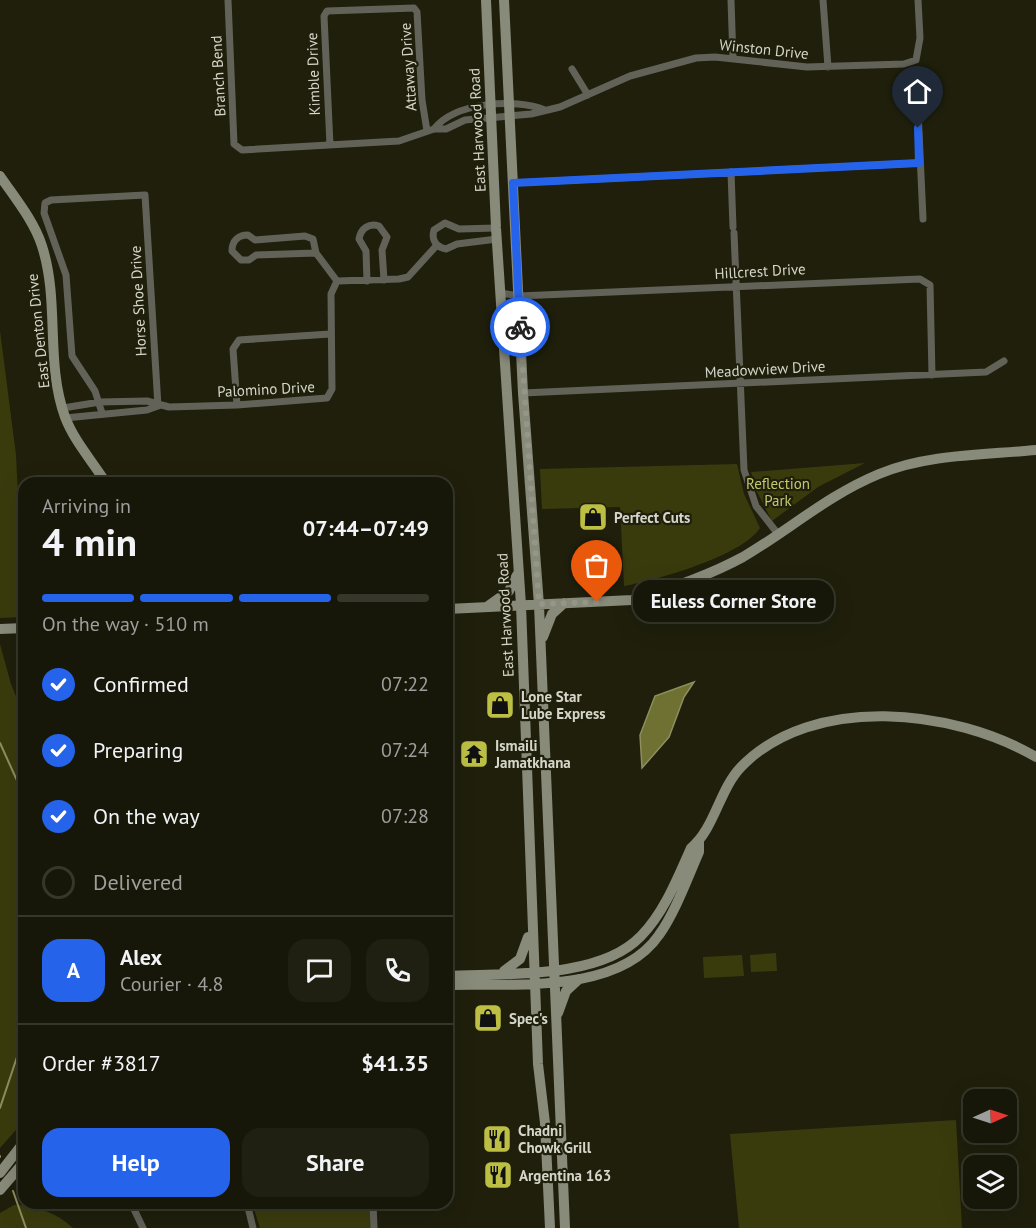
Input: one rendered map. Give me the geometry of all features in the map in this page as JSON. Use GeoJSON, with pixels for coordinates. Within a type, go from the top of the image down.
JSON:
{"type":"FeatureCollection","features":[{"type":"Feature","properties":{"kind":"main road"},"geometry":{"type":"LineString","coordinates":[[486,6],[504,5],[523,393],[539,604],[565,1228]]}},
{"type":"Feature","properties":{"kind":"main road","name":"East Harwood Road"},"geometry":{"type":"LineString","coordinates":[[486,6],[496,228],[521,605],[534,976],[550,1228]]}},
{"type":"Feature","properties":{"kind":"main road","name":"East Denton Drive"},"geometry":{"type":"LineString","coordinates":[[0,176],[28,218],[44,254],[49,282],[53,369],[64,413],[80,445],[102,477]]}},
{"type":"Feature","properties":{"kind":"main road"},"geometry":{"type":"LineString","coordinates":[[453,609],[632,600],[660,592],[723,567],[778,534],[846,488],[881,473],[916,462],[1036,450]]}},
{"type":"Feature","properties":{"kind":"main road"},"geometry":{"type":"LineString","coordinates":[[485,607],[509,591],[519,572]]}},
{"type":"Feature","properties":{"kind":"main road"},"geometry":{"type":"LineString","coordinates":[[540,646],[548,620],[564,603]]}},
{"type":"Feature","properties":{"kind":"main road"},"geometry":{"type":"LineString","coordinates":[[0,629],[18,628]]}},
{"type":"Feature","properties":{"kind":"main road"},"geometry":{"type":"LineString","coordinates":[[453,976],[498,973],[534,976],[554,981],[581,979],[604,974],[626,964],[648,948],[660,934],[699,852],[699,842],[725,789],[747,761],[783,735],[819,723],[856,718],[935,721],[980,730],[1036,757]]}},
{"type":"Feature","properties":{"kind":"main road"},"geometry":{"type":"LineString","coordinates":[[526,728],[544,728]]}},
{"type":"Feature","properties":{"kind":"main road"},"geometry":{"type":"LineString","coordinates":[[453,984],[534,976],[554,969],[603,961],[628,948],[640,937],[672,886],[691,848],[699,842]]}},
{"type":"Feature","properties":{"kind":"main road"},"geometry":{"type":"LineString","coordinates":[[498,973],[513,967],[525,952],[531,904]]}},
{"type":"Feature","properties":{"kind":"main road"},"geometry":{"type":"LineString","coordinates":[[556,1022],[566,991],[581,979]]}},
{"type":"Feature","properties":{"kind":"main road"},"geometry":{"type":"LineString","coordinates":[[0,1173],[18,1150]]}},
{"type":"Feature","properties":{"kind":"main road"},"geometry":{"type":"LineString","coordinates":[[0,1190],[18,1169]]}},
{"type":"Feature","properties":{"kind":"main road"},"geometry":{"type":"LineString","coordinates":[[549,1208],[564,1206]]}},
{"type":"Feature","properties":{"kind":"street","name":"Branch Bend"},"geometry":{"type":"LineString","coordinates":[[228,0],[234,144],[238,149]]}},
{"type":"Feature","properties":{"kind":"street"},"geometry":{"type":"LineString","coordinates":[[731,0],[734,59]]}},
{"type":"Feature","properties":{"kind":"street"},"geometry":{"type":"LineString","coordinates":[[823,0],[828,68]]}},
{"type":"Feature","properties":{"kind":"street","name":"Winston Drive"},"geometry":{"type":"LineString","coordinates":[[431,130],[449,115],[472,107],[509,116],[572,104],[588,94],[630,76],[696,58],[734,59],[828,68],[904,64],[916,60],[920,38],[918,0]]}},
{"type":"Feature","properties":{"kind":"street","name":"Attaway Drive"},"geometry":{"type":"LineString","coordinates":[[371,9],[410,7],[417,12],[422,100],[431,130]]}},
{"type":"Feature","properties":{"kind":"street","name":"Kimble Drive"},"geometry":{"type":"LineString","coordinates":[[330,145],[324,16],[327,11],[371,9]]}},
{"type":"Feature","properties":{"kind":"street"},"geometry":{"type":"LineString","coordinates":[[572,69],[588,94]]}},
{"type":"Feature","properties":{"kind":"street","name":"Winston Drive"},"geometry":{"type":"LineString","coordinates":[[238,149],[399,141],[431,130],[446,129],[508,105],[531,104],[545,110]]}},
{"type":"Feature","properties":{"kind":"street"},"geometry":{"type":"LineString","coordinates":[[918,110],[923,219]]}},
{"type":"Feature","properties":{"kind":"street"},"geometry":{"type":"LineString","coordinates":[[513,183],[919,163]]}},
{"type":"Feature","properties":{"kind":"street"},"geometry":{"type":"LineString","coordinates":[[731,172],[744,470],[748,489],[762,517],[778,534]]}},
{"type":"Feature","properties":{"kind":"street","name":"Horse Shoe Drive"},"geometry":{"type":"LineString","coordinates":[[100,402],[89,379],[72,356],[66,275],[44,213],[45,203],[51,200],[145,195],[158,406]]}},
{"type":"Feature","properties":{"kind":"street"},"geometry":{"type":"LineString","coordinates":[[496,228],[466,230],[449,223],[440,224],[433,234],[437,245],[446,249],[457,244],[497,239]]}},
{"type":"Feature","properties":{"kind":"street"},"geometry":{"type":"LineString","coordinates":[[367,281],[366,250],[359,238],[366,227],[375,225],[383,229],[387,237],[382,250],[384,280]]}},
{"type":"Feature","properties":{"kind":"street"},"geometry":{"type":"LineString","coordinates":[[316,253],[256,255],[245,261],[234,255],[232,246],[236,239],[243,235],[255,240],[305,236],[313,239],[316,253],[337,281],[367,281],[408,277],[437,245]]}},
{"type":"Feature","properties":{"kind":"street","name":"Hillcrest Drive"},"geometry":{"type":"LineString","coordinates":[[500,293],[519,296],[910,278],[926,281],[930,285],[932,375]]}},
{"type":"Feature","properties":{"kind":"street","name":"Palomino Drive"},"geometry":{"type":"LineString","coordinates":[[64,413],[102,413],[147,410],[158,406],[237,405],[327,398],[332,389],[331,294],[337,281]]}},
{"type":"Feature","properties":{"kind":"street"},"geometry":{"type":"LineString","coordinates":[[237,405],[233,349],[239,340],[330,334]]}},
{"type":"Feature","properties":{"kind":"street","name":"Meadowview Drive"},"geometry":{"type":"LineString","coordinates":[[523,393],[986,372],[1004,361]]}},
{"type":"Feature","properties":{"kind":"street","name":"Palomino Drive"},"geometry":{"type":"LineString","coordinates":[[64,413],[100,402],[147,401],[158,406]]}},
{"type":"Feature","properties":{"kind":"street"},"geometry":{"type":"LineString","coordinates":[[100,402],[102,413]]}},
{"type":"Feature","properties":{"kind":"street"},"geometry":{"type":"LineString","coordinates":[[134,1209],[143,1228]]}},
{"type":"Feature","properties":{"kind":"street"},"geometry":{"type":"LineString","coordinates":[[248,1209],[253,1228]]}},
{"type":"Feature","properties":{"kind":"street"},"geometry":{"type":"LineString","coordinates":[[373,1209],[374,1228]]}},
{"type":"Feature","properties":{"kind":"green space"},"geometry":{"type":"Polygon","coordinates":[[[0,331],[16,455],[18,617],[0,618],[0,331]]]}},
{"type":"Feature","properties":{"kind":"green space","name":"Reflection Park"},"geometry":{"type":"Polygon","coordinates":[[[865,463],[818,487],[772,521],[756,490],[751,472],[865,463]]]}},
{"type":"Feature","properties":{"kind":"green space"},"geometry":{"type":"Polygon","coordinates":[[[737,464],[744,494],[760,528],[736,548],[718,557],[639,583],[624,586],[620,507],[542,509],[540,469],[737,464]]]}},
{"type":"Feature","properties":{"kind":"green space"},"geometry":{"type":"Polygon","coordinates":[[[0,644],[18,701],[18,1128],[0,1148],[0,644]]]}},
{"type":"Feature","properties":{"kind":"green space"},"geometry":{"type":"Polygon","coordinates":[[[776,953],[777,971],[751,972],[750,955],[776,953]]]}},
{"type":"Feature","properties":{"kind":"green space"},"geometry":{"type":"Polygon","coordinates":[[[742,955],[744,976],[704,978],[703,957],[742,955]]]}},
{"type":"Feature","properties":{"kind":"green space"},"geometry":{"type":"Polygon","coordinates":[[[956,1120],[962,1228],[739,1228],[730,1134],[956,1120]]]}},
{"type":"Feature","properties":{"kind":"green space"},"geometry":{"type":"Polygon","coordinates":[[[14,1205],[18,1205],[18,1209],[40,1209],[60,1218],[73,1228],[0,1228],[0,1213],[14,1205]]]}},
{"type":"Feature","properties":{"kind":"green space"},"geometry":{"type":"Polygon","coordinates":[[[254,1209],[370,1209],[371,1228],[260,1228],[254,1209]]]}},
{"type":"Feature","properties":{"kind":"shaded area"},"geometry":{"type":"Polygon","coordinates":[[[694,682],[684,697],[669,737],[642,768],[640,735],[655,696],[694,682]]]}},
{"type":"Feature","properties":{"kind":"waterway"},"geometry":{"type":"LineString","coordinates":[[0,743],[18,783]]}},
{"type":"Feature","properties":{"kind":"waterway"},"geometry":{"type":"LineString","coordinates":[[0,1108],[18,1054]]}},
{"type":"Feature","properties":{"kind":"waterway"},"geometry":{"type":"LineString","coordinates":[[13,1191],[18,1205]]}},
{"type":"Feature","properties":{"kind":"waterway"},"geometry":{"type":"LineString","coordinates":[[19,1209],[26,1228]]}},
{"type":"Feature","properties":{"kind":"way so far"},"geometry":{"type":"LineString","coordinates":[[520,327],[539,604],[597,602]]}},
{"type":"Feature","properties":{"kind":"place","name":"Perfect Cuts"},"geometry":{"type":"Point","coordinates":[593,517]}},
{"type":"Feature","properties":{"kind":"place","name":"Euless Corner Store"},"geometry":{"type":"Point","coordinates":[597,602]}},
{"type":"Feature","properties":{"kind":"place","name":"Lone Star Lube Express"},"geometry":{"type":"Point","coordinates":[500,705]}},
{"type":"Feature","properties":{"kind":"place","name":"Ismaili Jamatkhana"},"geometry":{"type":"Point","coordinates":[474,754]}},
{"type":"Feature","properties":{"kind":"place","name":"Spec's"},"geometry":{"type":"Point","coordinates":[488,1018]}},
{"type":"Feature","properties":{"kind":"place","name":"Chadni Chowk Grill"},"geometry":{"type":"Point","coordinates":[497,1139]}},
{"type":"Feature","properties":{"kind":"place","name":"Argentina 163"},"geometry":{"type":"Point","coordinates":[498,1175]}},
{"type":"Feature","properties":{"kind":"route"},"geometry":{"type":"LineString","coordinates":[[520,327],[513,183],[919,163],[918,128]]}}]}
